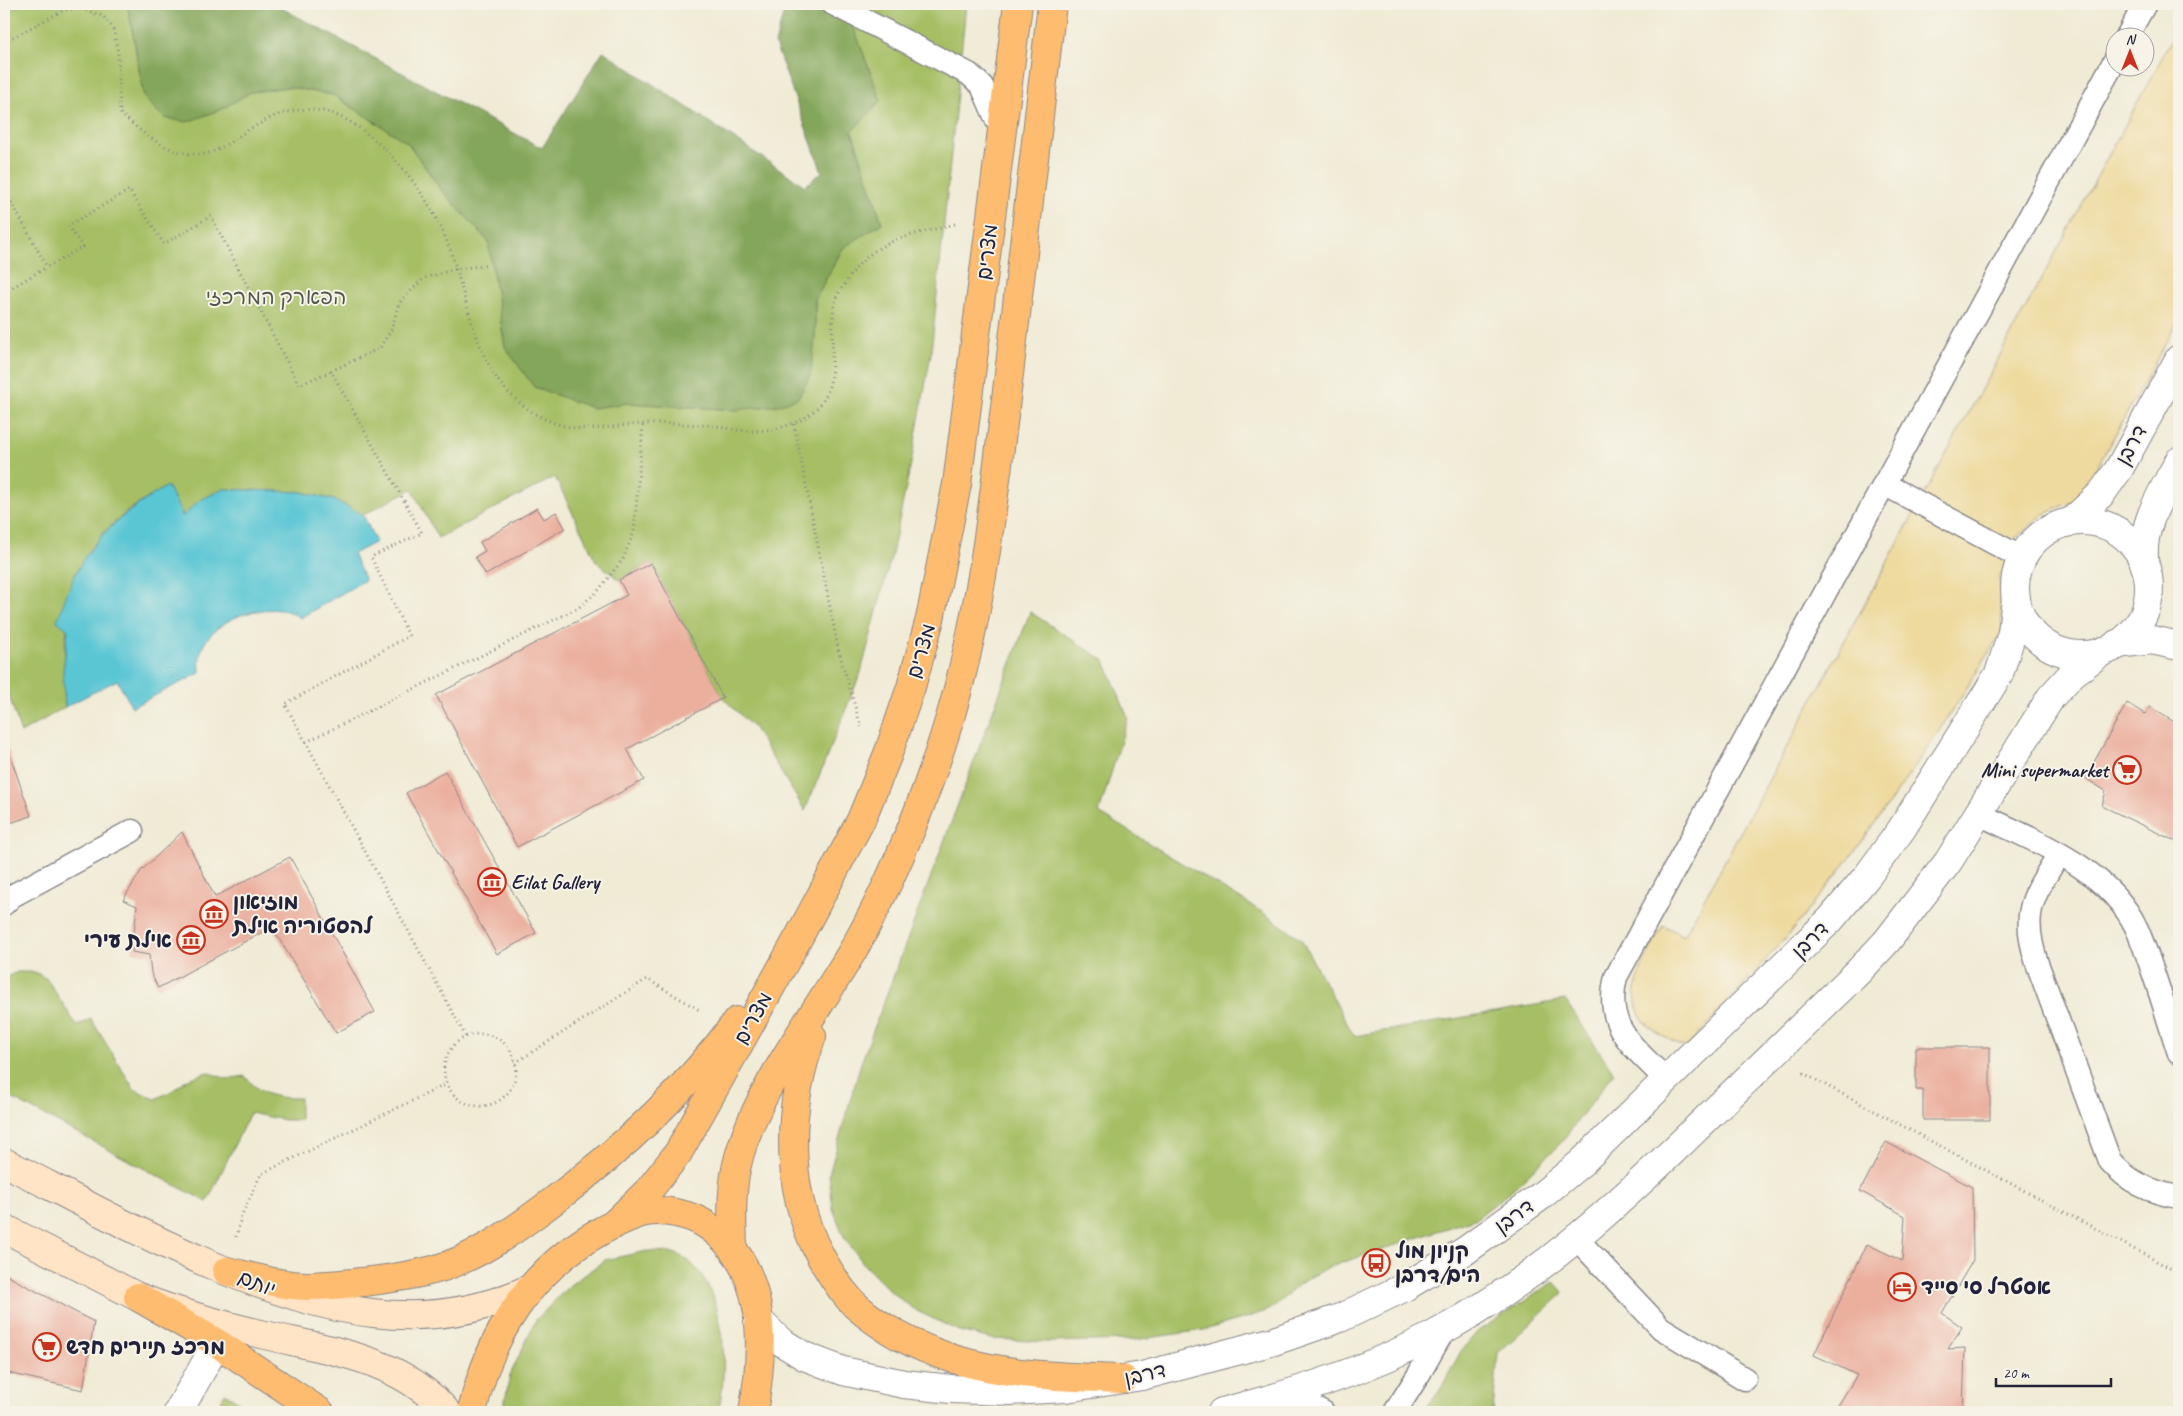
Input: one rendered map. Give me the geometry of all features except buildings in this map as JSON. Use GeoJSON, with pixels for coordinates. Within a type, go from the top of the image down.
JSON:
{"type":"FeatureCollection","features":[{"type":"Feature","properties":{"kind":"highway","name":"מצרים"},"geometry":{"type":"LineString","coordinates":[[614,1224],[650,1190],[678,1153],[801,933],[861,820],[911,687],[930,619],[945,552],[967,415],[1018,4]]}},
{"type":"Feature","properties":{"kind":"highway","name":"מצרים"},"geometry":{"type":"LineString","coordinates":[[733,1248],[733,1190],[736,1168],[750,1125],[770,1086],[855,947],[882,896],[927,788],[956,695],[975,622],[992,515],[1052,4]]}},
{"type":"Feature","properties":{"kind":"highway"},"geometry":{"type":"LineString","coordinates":[[227,1271],[308,1286],[386,1278],[433,1270],[472,1255],[517,1228],[614,1154],[658,1113],[700,1068],[801,933]]}},
{"type":"Feature","properties":{"kind":"highway"},"geometry":{"type":"LineString","coordinates":[[855,947],[819,1016],[805,1056],[799,1086],[793,1156],[795,1187],[804,1221],[817,1253],[833,1278],[854,1304],[883,1325],[916,1344],[954,1359],[993,1369],[1048,1376],[1123,1380]]}},
{"type":"Feature","properties":{"kind":"highway"},"geometry":{"type":"LineString","coordinates":[[472,1412],[482,1371],[493,1345],[528,1289],[552,1264],[578,1244],[614,1224],[647,1212],[676,1213],[698,1220],[721,1234],[733,1248],[745,1268],[755,1297],[758,1320],[758,1376],[753,1412]]}},
{"type":"Feature","properties":{"kind":"highway"},"geometry":{"type":"LineString","coordinates":[[138,1297],[216,1343],[320,1412]]}},
{"type":"Feature","properties":{"kind":"main road","name":"יותם"},"geometry":{"type":"LineString","coordinates":[[4,1162],[163,1244],[283,1294],[328,1307],[369,1314],[408,1316],[444,1313],[509,1298],[528,1289]]}},
{"type":"Feature","properties":{"kind":"main road"},"geometry":{"type":"LineString","coordinates":[[4,1228],[138,1297],[210,1322],[364,1358],[409,1379],[427,1392],[447,1412]]}},
{"type":"Feature","properties":{"kind":"street","name":"דרבן"},"geometry":{"type":"LineString","coordinates":[[2071,522],[2101,494],[2119,469],[2179,359]]}},
{"type":"Feature","properties":{"kind":"street"},"geometry":{"type":"LineString","coordinates":[[1222,1412],[1253,1408],[1362,1369],[1445,1328],[1495,1298],[1577,1239],[1618,1204],[1858,972],[1887,941],[1936,878],[1979,814],[2051,697],[2072,674],[2110,648],[2138,624],[2146,606],[2149,586],[2145,566],[2144,545],[2149,523],[2179,461]]}},
{"type":"Feature","properties":{"kind":"street"},"geometry":{"type":"LineString","coordinates":[[2145,566],[2129,540],[2112,528],[2092,522],[2071,522],[2042,534],[2034,541],[2022,558],[2016,578],[2016,598],[2022,619],[2028,628],[2052,647],[2072,654],[2152,640],[2179,646]]}},
{"type":"Feature","properties":{"kind":"street","name":"דרבן"},"geometry":{"type":"LineString","coordinates":[[758,1320],[780,1341],[804,1356],[843,1371],[874,1380],[951,1389],[1010,1391],[1066,1388],[1123,1380],[1274,1341],[1340,1318],[1403,1288],[1464,1251],[1542,1196],[1581,1163],[1818,933],[1891,846],[1932,784],[1999,674],[2012,633],[2016,598]]}},
{"type":"Feature","properties":{"kind":"street"},"geometry":{"type":"LineString","coordinates":[[178,1412],[216,1343]]}},
{"type":"Feature","properties":{"kind":"lane"},"geometry":{"type":"LineString","coordinates":[[832,4],[969,74],[982,86],[1002,132]]}},
{"type":"Feature","properties":{"kind":"lane"},"geometry":{"type":"LineString","coordinates":[[2132,28],[2145,4]]}},
{"type":"Feature","properties":{"kind":"lane"},"geometry":{"type":"LineString","coordinates":[[1666,1080],[1623,1035],[1616,1021],[1612,1011],[1612,991],[1616,977],[2106,76]]}},
{"type":"Feature","properties":{"kind":"lane"},"geometry":{"type":"LineString","coordinates":[[1884,484],[2022,558]]}},
{"type":"Feature","properties":{"kind":"lane"},"geometry":{"type":"LineString","coordinates":[[1979,814],[2059,854],[2104,887],[2122,908],[2136,929],[2179,1053]]}},
{"type":"Feature","properties":{"kind":"lane"},"geometry":{"type":"LineString","coordinates":[[4,904],[12,896],[132,831]]}},
{"type":"Feature","properties":{"kind":"lane"},"geometry":{"type":"LineString","coordinates":[[2059,854],[2041,882],[2030,912],[2030,935],[2037,963],[2110,1161],[2122,1174],[2137,1184],[2155,1192],[2179,1198]]}},
{"type":"Feature","properties":{"kind":"lane"},"geometry":{"type":"LineString","coordinates":[[1577,1239],[1661,1328],[1745,1380]]}},
{"type":"Feature","properties":{"kind":"lane"},"geometry":{"type":"LineString","coordinates":[[1394,1412],[1415,1382],[1445,1328]]}},
{"type":"Feature","properties":{"kind":"lane"},"geometry":{"type":"LineString","coordinates":[[1291,1395],[1323,1412]]}},
{"type":"Feature","properties":{"kind":"path"},"geometry":{"type":"LineString","coordinates":[[4,42],[64,10],[82,10],[103,16],[114,28],[118,53],[120,113],[143,134],[174,150],[199,155],[220,150],[249,129],[278,113],[307,108],[337,115],[368,134],[403,168],[426,201],[450,248],[472,326],[492,370],[508,393],[536,415],[564,426],[595,431],[643,424],[706,425],[750,431],[794,424],[817,409],[826,395],[832,378],[835,300],[862,259],[881,245],[992,214]]}},
{"type":"Feature","properties":{"kind":"path"},"geometry":{"type":"LineString","coordinates":[[4,189],[6,197],[47,267]]}},
{"type":"Feature","properties":{"kind":"path"},"geometry":{"type":"LineString","coordinates":[[4,292],[83,246],[68,226],[129,190],[164,244],[211,216],[299,385],[380,348],[392,328],[399,303],[424,278],[488,265]]}},
{"type":"Feature","properties":{"kind":"path"},"geometry":{"type":"LineString","coordinates":[[331,371],[422,533],[372,557],[409,636],[284,704],[466,1037]]}},
{"type":"Feature","properties":{"kind":"path"},"geometry":{"type":"LineString","coordinates":[[306,742],[578,608],[596,592],[623,559],[634,532],[643,424]]}},
{"type":"Feature","properties":{"kind":"path"},"geometry":{"type":"LineString","coordinates":[[794,424],[838,648],[877,780]]}},
{"type":"Feature","properties":{"kind":"path"},"geometry":{"type":"LineString","coordinates":[[515,1063],[647,979],[731,1028]]}},
{"type":"Feature","properties":{"kind":"path"},"geometry":{"type":"LineString","coordinates":[[480,1034],[494,1037],[510,1050],[515,1063],[513,1084],[505,1095],[494,1104],[480,1106],[466,1104],[454,1095],[447,1084],[444,1070],[447,1056],[454,1045],[466,1037],[480,1034]]}},
{"type":"Feature","properties":{"kind":"path"},"geometry":{"type":"LineString","coordinates":[[1772,1056],[2179,1273]]}},
{"type":"Feature","properties":{"kind":"path"},"geometry":{"type":"LineString","coordinates":[[227,1271],[241,1217],[261,1174],[447,1084]]}},
{"type":"Feature","properties":{"kind":"green space","name":"הפארק המרכזי"},"geometry":{"type":"Polygon","coordinates":[[[23,4],[124,4],[129,11],[144,98],[220,110],[251,92],[288,87],[333,95],[408,143],[439,187],[488,241],[505,347],[591,408],[628,403],[737,410],[815,340],[815,299],[843,248],[882,223],[852,131],[845,4],[966,4],[931,354],[911,463],[892,554],[861,672],[805,811],[754,728],[723,698],[651,563],[619,580],[596,561],[555,477],[438,538],[412,489],[363,515],[334,500],[301,492],[223,489],[200,500],[183,516],[167,486],[129,510],[103,533],[74,576],[65,644],[65,707],[21,733],[4,680],[4,11],[23,4]]]}},
{"type":"Feature","properties":{"kind":"green space"},"geometry":{"type":"Polygon","coordinates":[[[124,4],[274,4],[542,148],[603,51],[805,186],[822,172],[775,44],[786,4],[845,4],[881,101],[852,131],[882,223],[843,248],[815,299],[815,340],[810,376],[798,398],[778,405],[737,410],[628,403],[592,408],[534,387],[505,347],[488,241],[439,187],[408,143],[333,95],[288,87],[251,92],[220,110],[187,122],[164,118],[144,98],[129,11],[124,4]]]}},
{"type":"Feature","properties":{"kind":"green space"},"geometry":{"type":"Polygon","coordinates":[[[1030,612],[1105,661],[1128,718],[1099,813],[1262,912],[1301,939],[1354,1036],[1565,1000],[1614,1073],[1560,1144],[1512,1190],[1477,1218],[1326,1268],[1301,1283],[1271,1309],[1249,1317],[1204,1330],[1134,1340],[1047,1342],[992,1339],[959,1331],[917,1311],[892,1293],[866,1267],[844,1237],[833,1209],[829,1174],[861,1063],[1030,612]]]}},
{"type":"Feature","properties":{"kind":"green space"},"geometry":{"type":"Polygon","coordinates":[[[17,972],[35,972],[47,979],[77,1026],[91,1019],[134,1089],[155,1099],[172,1091],[186,1080],[207,1072],[227,1079],[245,1076],[263,1092],[276,1096],[300,1098],[300,1120],[284,1120],[250,1113],[207,1202],[4,1094],[4,978],[17,972]]]}},
{"type":"Feature","properties":{"kind":"green space"},"geometry":{"type":"Polygon","coordinates":[[[647,1251],[678,1254],[696,1268],[708,1285],[716,1305],[721,1327],[723,1350],[723,1373],[718,1412],[503,1412],[510,1375],[536,1320],[570,1285],[605,1260],[647,1251]]]}},
{"type":"Feature","properties":{"kind":"green space"},"geometry":{"type":"Polygon","coordinates":[[[1554,1282],[1564,1293],[1498,1353],[1493,1412],[1423,1412],[1440,1390],[1461,1351],[1478,1331],[1554,1282]]]}},
{"type":"Feature","properties":{"kind":"green space"},"geometry":{"type":"Polygon","coordinates":[[[225,1393],[254,1412],[216,1412],[225,1393]]]}},
{"type":"Feature","properties":{"kind":"sand"},"geometry":{"type":"Polygon","coordinates":[[[2179,26],[2179,319],[2080,498],[2043,515],[2013,540],[2000,578],[2002,631],[1960,699],[1909,775],[1855,851],[1796,926],[1686,1048],[1652,1029],[1644,1021],[1638,1010],[1635,998],[1636,985],[1645,960],[1663,925],[1684,936],[2151,78],[2156,78],[2156,68],[2179,26]]]}},
{"type":"Feature","properties":{"kind":"water"},"geometry":{"type":"Polygon","coordinates":[[[167,486],[183,516],[200,500],[223,489],[301,492],[334,500],[363,515],[376,542],[353,554],[365,580],[300,618],[288,611],[261,610],[247,613],[221,625],[211,634],[204,645],[200,659],[200,673],[132,707],[117,680],[65,707],[63,672],[68,630],[57,621],[72,582],[91,548],[113,524],[167,486]]]}},
{"type":"Feature","properties":{"kind":"place","name":"Mini supermarket"},"geometry":{"type":"Point","coordinates":[2127,770]}},
{"type":"Feature","properties":{"kind":"place","name":"Eilat Gallery"},"geometry":{"type":"Point","coordinates":[492,882]}},
{"type":"Feature","properties":{"kind":"place","name":"מוזיאון להסטוריה אילת"},"geometry":{"type":"Point","coordinates":[214,914]}},
{"type":"Feature","properties":{"kind":"place","name":"אילת עירי"},"geometry":{"type":"Point","coordinates":[191,940]}},
{"type":"Feature","properties":{"kind":"place","name":"קניון מול הים/דרבן"},"geometry":{"type":"Point","coordinates":[1376,1263]}},
{"type":"Feature","properties":{"kind":"place","name":"אסטרל סי סייד"},"geometry":{"type":"Point","coordinates":[1902,1287]}},
{"type":"Feature","properties":{"kind":"place","name":"מרכז תיירים חדש"},"geometry":{"type":"Point","coordinates":[47,1347]}}]}
